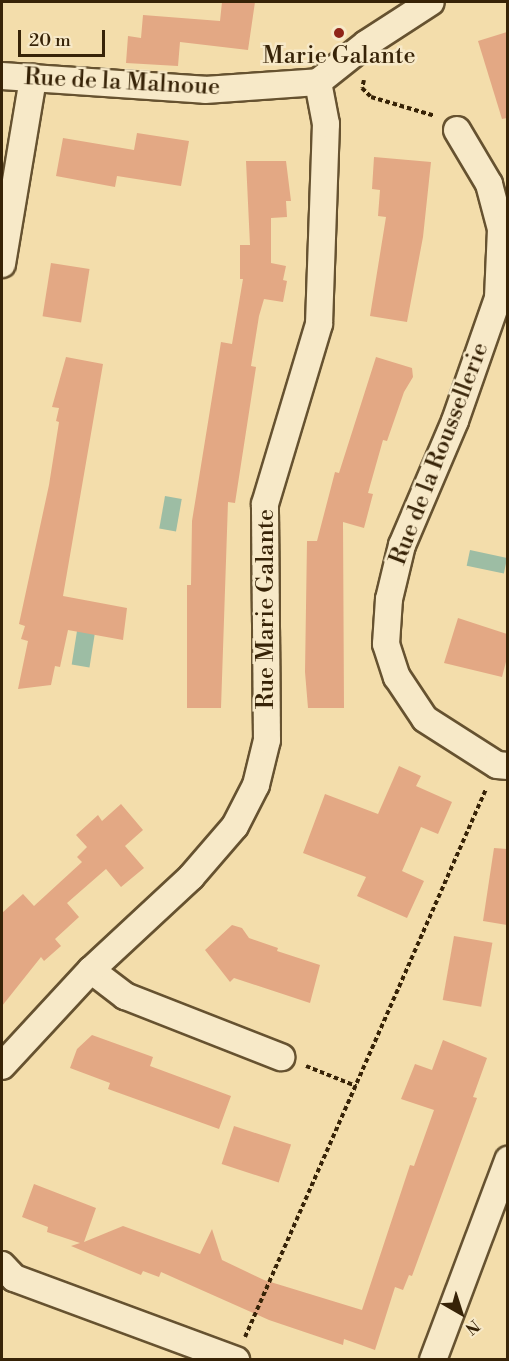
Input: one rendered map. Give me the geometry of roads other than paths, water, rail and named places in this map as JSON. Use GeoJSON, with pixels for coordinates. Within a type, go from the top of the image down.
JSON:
{"type":"FeatureCollection","features":[{"type":"Feature","properties":{"kind":"street"},"geometry":{"type":"LineString","coordinates":[[318,82],[366,44],[431,2]]}},
{"type":"Feature","properties":{"kind":"street","name":"Rue de la Malnoue"},"geometry":{"type":"LineString","coordinates":[[2,76],[205,90],[318,82]]}},
{"type":"Feature","properties":{"kind":"street"},"geometry":{"type":"LineString","coordinates":[[2,264],[33,78]]}},
{"type":"Feature","properties":{"kind":"street","name":"Rue Marie Galante"},"geometry":{"type":"LineString","coordinates":[[2,1066],[91,970],[191,877],[235,826],[256,785],[267,740],[266,504],[319,324],[326,124],[318,82]]}},
{"type":"Feature","properties":{"kind":"street","name":"Rue de la Roussellerie"},"geometry":{"type":"LineString","coordinates":[[457,130],[489,184],[501,229],[498,298],[455,421],[402,545],[389,599],[386,644],[396,677],[425,719],[502,765]]}},
{"type":"Feature","properties":{"kind":"street"},"geometry":{"type":"LineString","coordinates":[[91,970],[125,996],[281,1057]]}},
{"type":"Feature","properties":{"kind":"street"},"geometry":{"type":"LineString","coordinates":[[434,1359],[507,1160]]}},
{"type":"Feature","properties":{"kind":"street"},"geometry":{"type":"LineString","coordinates":[[2,1265],[14,1278],[235,1359]]}},
{"type":"Feature","properties":{"kind":"place","name":"Marie Galante"},"geometry":{"type":"Point","coordinates":[339,33]}}]}
